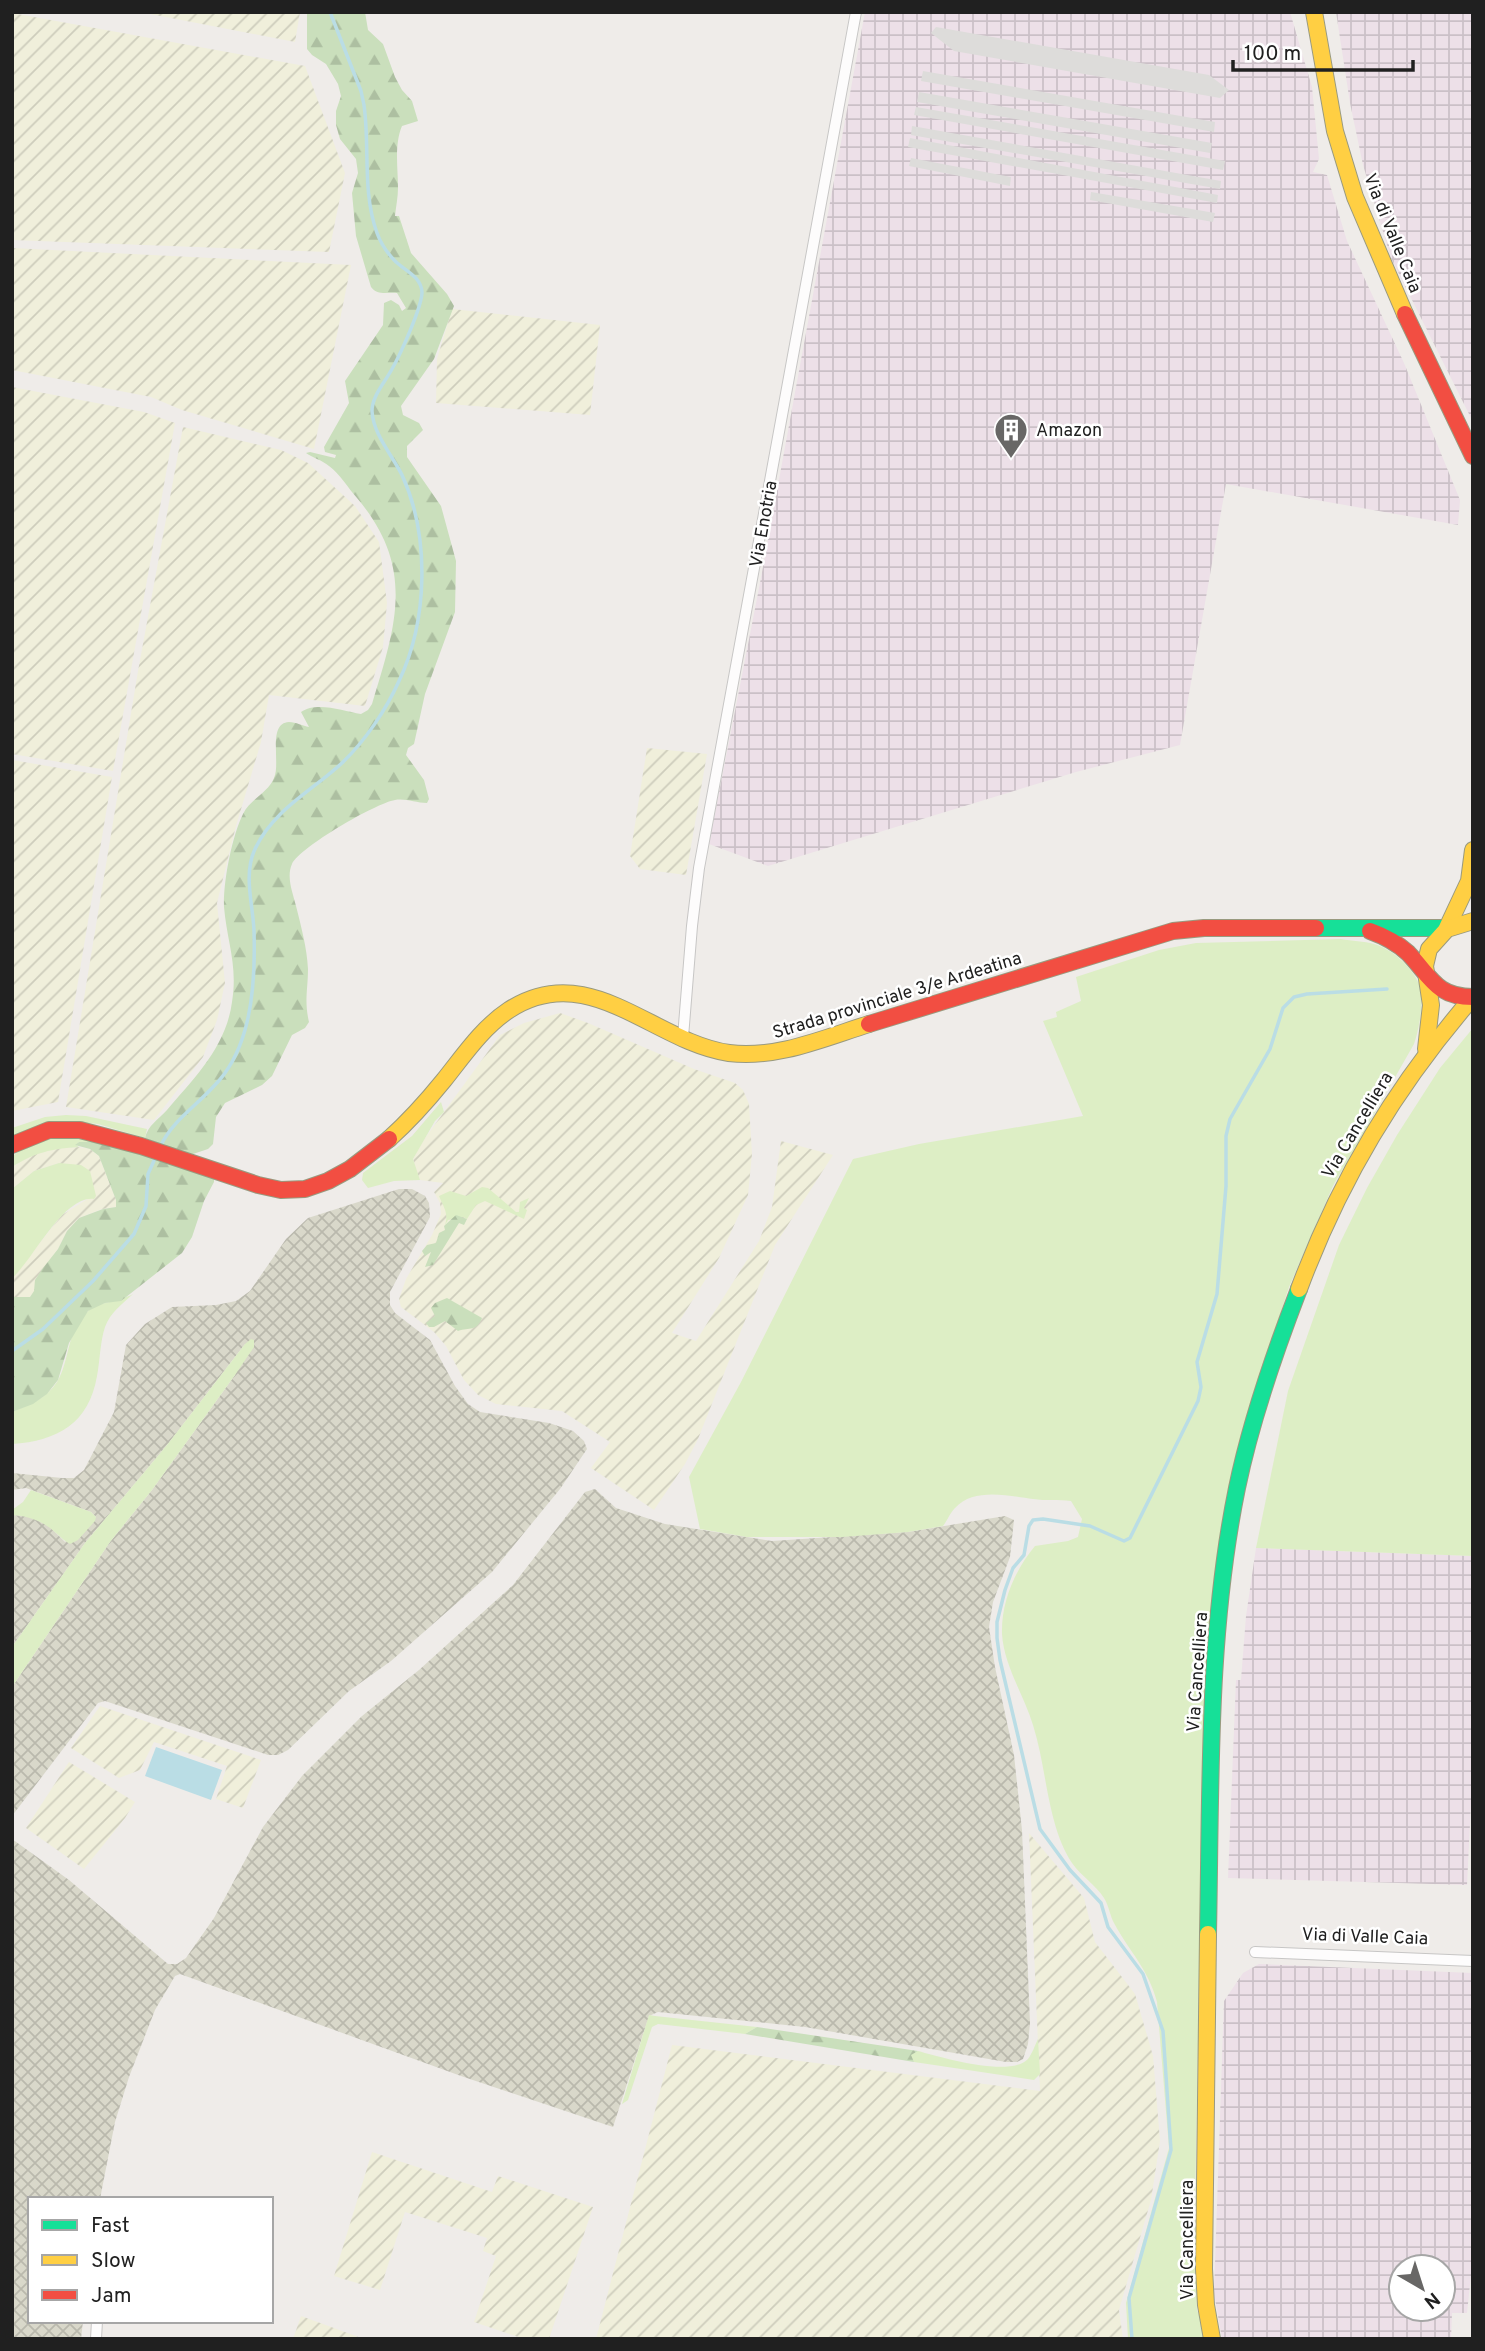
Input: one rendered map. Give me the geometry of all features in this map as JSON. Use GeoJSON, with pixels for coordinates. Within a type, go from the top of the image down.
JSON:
{"type":"FeatureCollection","features":[{"type":"Feature","properties":{"kind":"street","name":"Via Enotria"},"geometry":{"type":"LineString","coordinates":[[683,1037],[699,869],[856,12]]}},
{"type":"Feature","properties":{"kind":"street","name":"Via di Valle Caia"},"geometry":{"type":"LineString","coordinates":[[1314,12],[1335,131],[1355,197],[1394,288],[1473,456]]}},
{"type":"Feature","properties":{"kind":"street"},"geometry":{"type":"LineString","coordinates":[[1447,928],[1471,886],[1473,850]]}},
{"type":"Feature","properties":{"kind":"street"},"geometry":{"type":"LineString","coordinates":[[1428,979],[1425,964],[1427,953],[1438,936],[1447,928],[1461,922],[1473,921]]}},
{"type":"Feature","properties":{"kind":"street","name":"Strada provinciale 3/e Ardeatina"},"geometry":{"type":"LineString","coordinates":[[12,1145],[35,1135],[61,1129],[91,1132],[142,1144],[281,1189],[299,1189],[332,1179],[364,1159],[401,1126],[443,1081],[476,1037],[492,1022],[518,1005],[542,996],[565,994],[597,999],[722,1052],[772,1053],[1173,931],[1204,928],[1447,928]]}},
{"type":"Feature","properties":{"kind":"street"},"geometry":{"type":"LineString","coordinates":[[1365,929],[1382,935],[1402,948],[1428,979],[1444,993],[1454,997],[1473,997]]}},
{"type":"Feature","properties":{"kind":"street","name":"Via Cancelliera"},"geometry":{"type":"LineString","coordinates":[[1426,1052],[1431,1014],[1428,979]]}},
{"type":"Feature","properties":{"kind":"street","name":"Via Cancelliera"},"geometry":{"type":"LineString","coordinates":[[1212,2339],[1206,2305],[1204,2269],[1212,1716],[1220,1608],[1242,1463],[1264,1386],[1319,1236],[1352,1166],[1426,1052],[1473,997]]}},
{"type":"Feature","properties":{"kind":"street","name":"Via di Valle Caia"},"geometry":{"type":"LineString","coordinates":[[1255,1952],[1473,1961]]}},
{"type":"Feature","properties":{"kind":"shaded area"},"geometry":{"type":"Polygon","coordinates":[[[865,12],[1290,12],[1312,87],[1319,159],[1313,172],[1327,175],[1347,241],[1404,363],[1460,500],[1458,525],[1226,484],[1180,745],[1076,772],[768,866],[709,844],[865,12]]]}},
{"type":"Feature","properties":{"kind":"shaded area"},"geometry":{"type":"Polygon","coordinates":[[[1336,12],[1473,12],[1473,422],[1391,258],[1363,165],[1336,12]]]}},
{"type":"Feature","properties":{"kind":"shaded area"},"geometry":{"type":"Polygon","coordinates":[[[936,27],[1209,75],[1229,90],[1220,98],[954,51],[931,33],[936,27]]]}},
{"type":"Feature","properties":{"kind":"shaded area"},"geometry":{"type":"Polygon","coordinates":[[[923,71],[1215,122],[1214,132],[921,81],[923,71]]]}},
{"type":"Feature","properties":{"kind":"shaded area"},"geometry":{"type":"Polygon","coordinates":[[[919,92],[1212,143],[1210,153],[917,102],[919,92]]]}},
{"type":"Feature","properties":{"kind":"shaded area"},"geometry":{"type":"Polygon","coordinates":[[[916,107],[1225,161],[1223,170],[914,115],[916,107]]]}},
{"type":"Feature","properties":{"kind":"shaded area"},"geometry":{"type":"Polygon","coordinates":[[[912,126],[1221,181],[1220,189],[911,135],[912,126]]]}},
{"type":"Feature","properties":{"kind":"shaded area"},"geometry":{"type":"Polygon","coordinates":[[[910,138],[1218,195],[1217,203],[908,147],[910,138]]]}},
{"type":"Feature","properties":{"kind":"shaded area"},"geometry":{"type":"Polygon","coordinates":[[[911,158],[1011,177],[1010,186],[909,166],[911,158]]]}},
{"type":"Feature","properties":{"kind":"shaded area"},"geometry":{"type":"Polygon","coordinates":[[[1091,192],[1215,213],[1213,222],[1090,200],[1091,192]]]}},
{"type":"Feature","properties":{"kind":"shaded area"},"geometry":{"type":"Polygon","coordinates":[[[399,1189],[412,1189],[425,1196],[429,1203],[430,1217],[390,1292],[390,1305],[395,1313],[430,1340],[468,1404],[480,1412],[549,1423],[573,1431],[584,1441],[587,1449],[560,1489],[492,1572],[391,1661],[349,1691],[288,1750],[278,1755],[268,1755],[105,1701],[98,1703],[12,1816],[12,1687],[110,1542],[152,1490],[235,1375],[245,1344],[167,1445],[85,1543],[12,1647],[12,1515],[30,1516],[49,1526],[65,1542],[96,1517],[91,1512],[26,1488],[12,1490],[12,1473],[74,1478],[84,1470],[114,1412],[126,1345],[145,1324],[172,1307],[216,1305],[236,1301],[250,1291],[286,1239],[308,1218],[399,1189]]]}},
{"type":"Feature","properties":{"kind":"shaded area"},"geometry":{"type":"Polygon","coordinates":[[[595,1489],[616,1508],[665,1524],[772,1541],[908,1532],[1005,1516],[1014,1520],[1010,1557],[993,1602],[989,1627],[1014,1755],[1022,1830],[1030,2023],[1023,2059],[1006,2062],[805,2027],[658,2012],[649,2016],[613,2127],[461,2076],[180,1974],[175,1976],[155,2010],[129,2077],[115,2122],[100,2197],[28,2197],[28,2323],[83,2323],[81,2339],[12,2339],[12,1839],[69,1880],[168,1964],[177,1964],[186,1958],[214,1918],[263,1827],[302,1776],[362,1716],[419,1670],[513,1585],[585,1492],[595,1489]]]}},
{"type":"Feature","properties":{"kind":"shaded area"},"geometry":{"type":"Polygon","coordinates":[[[1256,1548],[1473,1556],[1473,1762],[1467,1885],[1228,1878],[1236,1680],[1241,1680],[1246,1616],[1256,1548]]]}},
{"type":"Feature","properties":{"kind":"shaded area"},"geometry":{"type":"Polygon","coordinates":[[[1259,1964],[1473,1973],[1473,2256],[1467,2313],[1457,2313],[1457,2253],[1387,2253],[1387,2323],[1452,2323],[1451,2339],[1222,2339],[1214,2293],[1224,2001],[1243,1973],[1259,1964]]]}},
{"type":"Feature","properties":{"kind":"green space"},"geometry":{"type":"Polygon","coordinates":[[[140,12],[300,12],[295,42],[140,12]]]}},
{"type":"Feature","properties":{"kind":"green space"},"geometry":{"type":"Polygon","coordinates":[[[307,12],[365,12],[368,30],[383,44],[395,77],[412,101],[418,121],[402,126],[400,133],[395,216],[399,216],[411,253],[447,294],[454,306],[434,359],[401,406],[403,415],[419,423],[423,430],[407,446],[407,457],[441,506],[456,561],[455,612],[425,694],[414,744],[408,748],[406,755],[424,780],[429,799],[427,803],[395,800],[372,809],[323,837],[292,864],[291,885],[307,961],[306,1001],[309,1022],[305,1028],[292,1035],[272,1076],[262,1085],[225,1103],[216,1117],[213,1144],[208,1149],[190,1155],[145,1138],[151,1126],[208,1060],[229,1018],[234,976],[224,897],[229,859],[239,823],[246,809],[268,788],[274,778],[276,736],[282,724],[292,722],[309,727],[301,712],[315,707],[361,714],[368,710],[388,648],[396,598],[388,549],[376,524],[337,473],[306,453],[335,458],[336,455],[325,452],[324,447],[349,403],[345,381],[383,325],[384,303],[391,300],[399,305],[402,311],[406,308],[397,293],[380,293],[371,287],[356,236],[352,193],[358,173],[356,159],[340,139],[336,125],[336,111],[341,96],[338,84],[326,64],[307,49],[307,12]]]}},
{"type":"Feature","properties":{"kind":"green space"},"geometry":{"type":"Polygon","coordinates":[[[12,13],[305,66],[345,173],[329,252],[12,240],[12,13]]]}},
{"type":"Feature","properties":{"kind":"green space"},"geometry":{"type":"Polygon","coordinates":[[[12,248],[351,265],[314,449],[182,410],[151,397],[12,370],[12,248]]]}},
{"type":"Feature","properties":{"kind":"green space"},"geometry":{"type":"Polygon","coordinates":[[[452,309],[600,325],[590,415],[436,403],[437,359],[452,309]]]}},
{"type":"Feature","properties":{"kind":"green space"},"geometry":{"type":"Polygon","coordinates":[[[12,387],[144,412],[175,423],[113,771],[12,754],[12,387]]]}},
{"type":"Feature","properties":{"kind":"green space"},"geometry":{"type":"Polygon","coordinates":[[[183,427],[281,450],[308,463],[355,506],[379,542],[387,603],[383,647],[365,706],[269,695],[261,742],[217,903],[225,983],[217,1020],[203,1057],[154,1120],[66,1107],[138,671],[183,427]]]}},
{"type":"Feature","properties":{"kind":"green space"},"geometry":{"type":"Polygon","coordinates":[[[647,748],[707,754],[686,875],[640,869],[630,856],[647,748]]]}},
{"type":"Feature","properties":{"kind":"green space"},"geometry":{"type":"Polygon","coordinates":[[[12,760],[112,777],[58,1102],[12,1111],[12,760]]]}},
{"type":"Feature","properties":{"kind":"green space"},"geometry":{"type":"Polygon","coordinates":[[[1341,939],[1381,946],[1406,965],[1421,990],[1419,1023],[1414,1044],[1333,1186],[1289,1287],[1259,1379],[1233,1477],[1216,1572],[1203,1765],[1195,2210],[1197,2310],[1209,2339],[1128,2339],[1126,2303],[1169,2148],[1157,2002],[1144,1970],[1120,1934],[1104,1898],[1072,1863],[1057,1832],[1038,1742],[1010,1669],[1002,1634],[1007,1598],[1028,1555],[1035,1546],[1078,1537],[1082,1519],[1071,1501],[992,1494],[963,1501],[953,1510],[943,1526],[908,1532],[842,1537],[747,1537],[700,1529],[689,1477],[741,1382],[853,1159],[919,1144],[1083,1116],[1043,1021],[1057,1017],[1056,1012],[1081,1001],[1076,977],[1159,950],[1196,943],[1341,939]]]}},
{"type":"Feature","properties":{"kind":"green space"},"geometry":{"type":"Polygon","coordinates":[[[560,1013],[694,1069],[735,1083],[743,1090],[749,1104],[752,1154],[748,1195],[719,1258],[672,1333],[696,1341],[759,1241],[772,1207],[781,1141],[833,1155],[775,1245],[698,1439],[685,1464],[654,1510],[591,1468],[610,1442],[562,1411],[496,1404],[478,1395],[464,1380],[446,1346],[434,1332],[401,1307],[399,1299],[406,1279],[441,1214],[440,1203],[434,1192],[443,1183],[420,1180],[416,1170],[413,1159],[420,1145],[500,1035],[524,1023],[560,1013]]]}},
{"type":"Feature","properties":{"kind":"green space"},"geometry":{"type":"Polygon","coordinates":[[[1473,1028],[1473,1556],[1256,1548],[1288,1391],[1339,1245],[1397,1135],[1440,1068],[1473,1028]]]}},
{"type":"Feature","properties":{"kind":"green space"},"geometry":{"type":"Polygon","coordinates":[[[441,1102],[444,1112],[435,1121],[413,1159],[420,1180],[394,1181],[368,1188],[362,1180],[363,1173],[412,1136],[441,1102]]]}},
{"type":"Feature","properties":{"kind":"green space"},"geometry":{"type":"Polygon","coordinates":[[[86,1116],[147,1129],[145,1138],[98,1124],[69,1121],[12,1138],[12,1128],[45,1117],[86,1116]]]}},
{"type":"Feature","properties":{"kind":"green space"},"geometry":{"type":"Polygon","coordinates":[[[60,1136],[83,1136],[111,1142],[79,1142],[76,1145],[79,1147],[44,1152],[12,1167],[12,1156],[28,1146],[60,1136]]]}},
{"type":"Feature","properties":{"kind":"green space"},"geometry":{"type":"Polygon","coordinates":[[[79,1142],[111,1142],[214,1176],[214,1182],[204,1201],[192,1237],[182,1253],[121,1301],[105,1303],[88,1311],[69,1343],[58,1380],[47,1394],[33,1404],[12,1412],[12,1297],[30,1297],[34,1291],[35,1280],[58,1249],[67,1231],[79,1218],[116,1207],[116,1200],[99,1156],[90,1149],[75,1145],[79,1142]]]}},
{"type":"Feature","properties":{"kind":"green space"},"geometry":{"type":"Polygon","coordinates":[[[50,1149],[90,1149],[99,1156],[116,1200],[116,1207],[79,1218],[67,1231],[58,1249],[35,1280],[35,1291],[30,1297],[12,1297],[12,1278],[62,1215],[89,1198],[59,1163],[34,1171],[12,1189],[12,1167],[28,1157],[50,1149]]]}},
{"type":"Feature","properties":{"kind":"green space"},"geometry":{"type":"Polygon","coordinates":[[[59,1163],[81,1165],[90,1171],[96,1196],[71,1207],[12,1278],[12,1189],[34,1171],[59,1163]]]}},
{"type":"Feature","properties":{"kind":"green space"},"geometry":{"type":"Polygon","coordinates":[[[482,1187],[488,1188],[516,1212],[519,1212],[520,1202],[529,1198],[524,1208],[527,1210],[524,1219],[485,1201],[476,1205],[467,1219],[463,1217],[448,1220],[445,1225],[446,1213],[439,1196],[450,1191],[466,1196],[482,1187]]]}},
{"type":"Feature","properties":{"kind":"green space"},"geometry":{"type":"Polygon","coordinates":[[[456,1215],[467,1219],[464,1225],[459,1223],[433,1265],[425,1267],[431,1252],[425,1256],[422,1251],[427,1245],[436,1243],[439,1233],[445,1230],[444,1226],[456,1215]]]}},
{"type":"Feature","properties":{"kind":"green space"},"geometry":{"type":"Polygon","coordinates":[[[133,1294],[107,1322],[93,1392],[79,1417],[57,1434],[12,1444],[12,1412],[37,1400],[53,1388],[61,1374],[80,1320],[92,1308],[133,1294]]]}},
{"type":"Feature","properties":{"kind":"green space"},"geometry":{"type":"Polygon","coordinates":[[[447,1298],[482,1318],[477,1325],[458,1331],[445,1321],[429,1327],[426,1323],[435,1316],[431,1308],[435,1303],[447,1298]]]}},
{"type":"Feature","properties":{"kind":"green space"},"geometry":{"type":"Polygon","coordinates":[[[251,1339],[254,1340],[254,1347],[235,1375],[152,1490],[110,1542],[12,1687],[12,1647],[85,1543],[251,1339]]]}},
{"type":"Feature","properties":{"kind":"green space"},"geometry":{"type":"Polygon","coordinates":[[[31,1490],[91,1512],[96,1517],[95,1521],[78,1540],[70,1544],[41,1522],[12,1515],[12,1510],[23,1502],[31,1490]]]}},
{"type":"Feature","properties":{"kind":"green space"},"geometry":{"type":"Polygon","coordinates":[[[100,1706],[261,1760],[243,1808],[216,1799],[227,1766],[154,1742],[140,1770],[119,1778],[71,1748],[100,1706]]]}},
{"type":"Feature","properties":{"kind":"green space"},"geometry":{"type":"Polygon","coordinates":[[[69,1762],[135,1802],[84,1869],[26,1828],[69,1762]]]}},
{"type":"Feature","properties":{"kind":"green space"},"geometry":{"type":"Polygon","coordinates":[[[1029,1833],[1084,1898],[1095,1942],[1135,1994],[1153,2056],[1160,2141],[1151,2200],[1119,2310],[1123,2339],[596,2339],[672,2045],[1040,2091],[1029,1833]]]}},
{"type":"Feature","properties":{"kind":"green space"},"geometry":{"type":"Polygon","coordinates":[[[649,2015],[757,2027],[745,2034],[658,2024],[652,2027],[628,2100],[622,2104],[649,2015]]]}},
{"type":"Feature","properties":{"kind":"green space"},"geometry":{"type":"Polygon","coordinates":[[[757,2027],[918,2051],[911,2055],[914,2062],[745,2034],[757,2027]]]}},
{"type":"Feature","properties":{"kind":"green space"},"geometry":{"type":"Polygon","coordinates":[[[1038,2039],[1040,2074],[1034,2080],[914,2062],[910,2055],[918,2051],[975,2064],[1007,2067],[1028,2059],[1038,2039]]]}},
{"type":"Feature","properties":{"kind":"green space"},"geometry":{"type":"Polygon","coordinates":[[[372,2152],[492,2192],[498,2176],[593,2207],[549,2339],[524,2339],[474,2322],[496,2256],[483,2251],[487,2238],[405,2212],[380,2290],[334,2276],[372,2152]]]}},
{"type":"Feature","properties":{"kind":"green space"},"geometry":{"type":"Polygon","coordinates":[[[301,2316],[364,2339],[293,2339],[301,2316]]]}},
{"type":"Feature","properties":{"kind":"water"},"geometry":{"type":"Polygon","coordinates":[[[156,1747],[222,1770],[211,1800],[145,1776],[156,1747]]]}},
{"type":"Feature","properties":{"kind":"waterway"},"geometry":{"type":"LineString","coordinates":[[160,1147],[177,1122],[224,1074],[243,1038],[253,981],[254,931],[249,879],[255,849],[272,823],[342,763],[374,725],[399,681],[416,632],[422,578],[417,524],[402,475],[379,436],[372,411],[376,395],[396,362],[410,331],[422,292],[416,278],[390,256],[377,233],[369,201],[364,105],[330,12]]}},
{"type":"Feature","properties":{"kind":"waterway"},"geometry":{"type":"LineString","coordinates":[[1132,2339],[1129,2298],[1171,2150],[1163,2031],[1143,1974],[1108,1927],[1101,1903],[1070,1870],[1040,1829],[1000,1660],[997,1622],[1013,1568],[1024,1555],[1029,1526],[1033,1520],[1090,1526],[1124,1541],[1130,1538],[1198,1401],[1201,1387],[1197,1362],[1217,1294],[1226,1186],[1226,1136],[1230,1119],[1270,1049],[1283,1008],[1294,997],[1307,994],[1387,989]]}},
{"type":"Feature","properties":{"kind":"waterway"},"geometry":{"type":"LineString","coordinates":[[12,1351],[43,1329],[93,1281],[134,1234],[146,1206],[148,1174],[157,1154]]}},
{"type":"Feature","properties":{"kind":"traffic: fast"},"geometry":{"type":"LineString","coordinates":[[1316,928],[1447,928]]}},
{"type":"Feature","properties":{"kind":"traffic: fast"},"geometry":{"type":"LineString","coordinates":[[1208,1934],[1212,1710],[1227,1543],[1237,1488],[1256,1412],[1299,1289]]}},
{"type":"Feature","properties":{"kind":"traffic: slow"},"geometry":{"type":"LineString","coordinates":[[1314,12],[1335,131],[1355,197],[1405,314]]}},
{"type":"Feature","properties":{"kind":"traffic: slow"},"geometry":{"type":"LineString","coordinates":[[1447,928],[1469,881],[1473,850]]}},
{"type":"Feature","properties":{"kind":"traffic: slow"},"geometry":{"type":"LineString","coordinates":[[1426,1049],[1431,1005],[1425,966],[1429,949],[1447,929],[1473,921]]}},
{"type":"Feature","properties":{"kind":"traffic: slow"},"geometry":{"type":"LineString","coordinates":[[389,1139],[424,1103],[490,1025],[509,1010],[538,996],[566,993],[594,998],[701,1046],[729,1053],[783,1050],[869,1024]]}},
{"type":"Feature","properties":{"kind":"traffic: slow"},"geometry":{"type":"LineString","coordinates":[[1299,1289],[1333,1209],[1372,1135],[1419,1065],[1473,997]]}},
{"type":"Feature","properties":{"kind":"traffic: slow"},"geometry":{"type":"LineString","coordinates":[[1208,1934],[1204,2269],[1206,2305],[1212,2339]]}},
{"type":"Feature","properties":{"kind":"traffic: jam"},"geometry":{"type":"LineString","coordinates":[[1405,314],[1473,456]]}},
{"type":"Feature","properties":{"kind":"traffic: jam"},"geometry":{"type":"LineString","coordinates":[[869,1024],[1173,931],[1204,928],[1316,928]]}},
{"type":"Feature","properties":{"kind":"traffic: jam"},"geometry":{"type":"LineString","coordinates":[[1370,931],[1404,949],[1442,989],[1450,994],[1473,997]]}},
{"type":"Feature","properties":{"kind":"traffic: jam"},"geometry":{"type":"LineString","coordinates":[[12,1145],[49,1130],[80,1130],[141,1146],[258,1185],[281,1190],[305,1189],[328,1181],[350,1169],[389,1139]]}},
{"type":"Feature","properties":{"kind":"place","name":"Amazon"},"geometry":{"type":"Point","coordinates":[1011,460]}}]}
